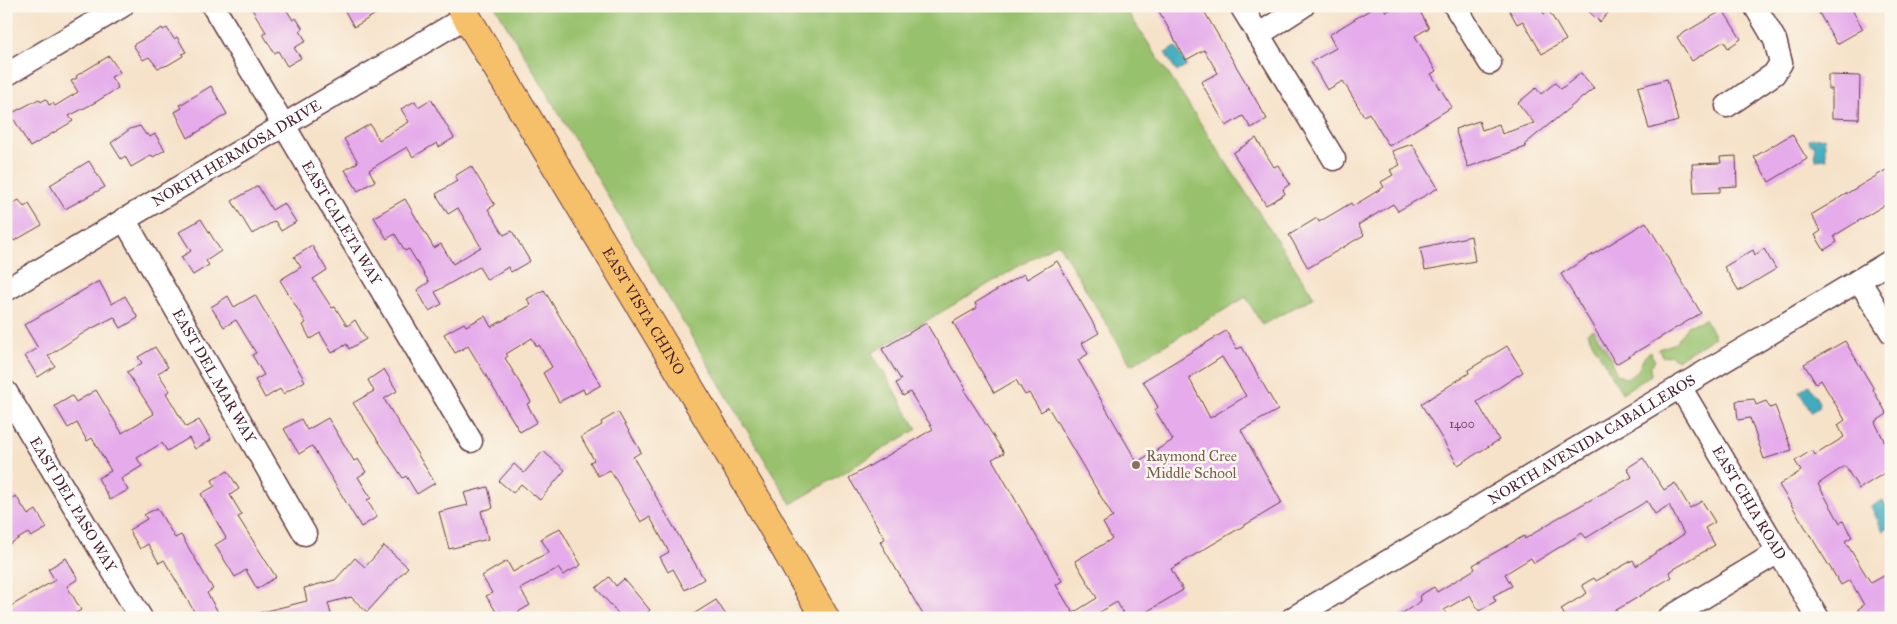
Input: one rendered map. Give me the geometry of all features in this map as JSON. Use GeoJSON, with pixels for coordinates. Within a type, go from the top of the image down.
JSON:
{"type":"FeatureCollection","features":[{"type":"Feature","properties":{"kind":"main road","name":"EAST VISTA CHINO"},"geometry":{"type":"LineString","coordinates":[[463,11],[760,505],[825,618]]}},
{"type":"Feature","properties":{"kind":"street"},"geometry":{"type":"LineString","coordinates":[[6,75],[122,6]]}},
{"type":"Feature","properties":{"kind":"street","name":"EAST CALETA WAY"},"geometry":{"type":"LineString","coordinates":[[212,6],[471,441]]}},
{"type":"Feature","properties":{"kind":"street"},"geometry":{"type":"LineString","coordinates":[[1242,6],[1334,159]]}},
{"type":"Feature","properties":{"kind":"street"},"geometry":{"type":"LineString","coordinates":[[1258,34],[1303,6]]}},
{"type":"Feature","properties":{"kind":"street"},"geometry":{"type":"LineString","coordinates":[[1455,6],[1490,63]]}},
{"type":"Feature","properties":{"kind":"street"},"geometry":{"type":"LineString","coordinates":[[1727,106],[1774,74],[1781,63],[1775,40],[1756,6]]}},
{"type":"Feature","properties":{"kind":"street","name":"NORTH HERMOSA DRIVE"},"geometry":{"type":"LineString","coordinates":[[6,290],[283,124],[463,11]]}},
{"type":"Feature","properties":{"kind":"street","name":"EAST DEL MAR WAY"},"geometry":{"type":"LineString","coordinates":[[124,219],[305,534]]}},
{"type":"Feature","properties":{"kind":"street","name":"NORTH AVENIDA CABALLEROS"},"geometry":{"type":"LineString","coordinates":[[1292,618],[1891,261]]}},
{"type":"Feature","properties":{"kind":"street"},"geometry":{"type":"LineString","coordinates":[[1859,280],[1891,332]]}},
{"type":"Feature","properties":{"kind":"street","name":"EAST CHIA ROAD"},"geometry":{"type":"LineString","coordinates":[[1680,387],[1818,618]]}},
{"type":"Feature","properties":{"kind":"street","name":"EAST DEL PASO WAY"},"geometry":{"type":"LineString","coordinates":[[6,392],[141,618]]}},
{"type":"Feature","properties":{"kind":"street"},"geometry":{"type":"LineString","coordinates":[[1669,618],[1778,552]]}},
{"type":"Feature","properties":{"kind":"green space"},"geometry":{"type":"Polygon","coordinates":[[[495,6],[1124,6],[1314,297],[1262,325],[1246,297],[1131,365],[1058,243],[872,353],[917,429],[791,504],[495,6]]]}},
{"type":"Feature","properties":{"kind":"green space"},"geometry":{"type":"Polygon","coordinates":[[[1705,319],[1715,337],[1677,360],[1671,355],[1663,357],[1658,349],[1676,343],[1687,326],[1705,319]]]}},
{"type":"Feature","properties":{"kind":"green space"},"geometry":{"type":"Polygon","coordinates":[[[1593,329],[1609,355],[1618,375],[1625,378],[1634,374],[1639,369],[1645,356],[1650,352],[1655,361],[1650,367],[1651,375],[1622,393],[1587,333],[1593,329]]]}},
{"type":"Feature","properties":{"kind":"water"},"geometry":{"type":"Polygon","coordinates":[[[1176,47],[1187,66],[1177,72],[1165,53],[1176,47]]]}},
{"type":"Feature","properties":{"kind":"water"},"geometry":{"type":"Polygon","coordinates":[[[1824,137],[1827,159],[1816,160],[1814,144],[1810,144],[1809,139],[1824,137]]]}},
{"type":"Feature","properties":{"kind":"water"},"geometry":{"type":"Polygon","coordinates":[[[1809,385],[1820,404],[1820,407],[1811,412],[1799,392],[1809,385]]]}},
{"type":"Feature","properties":{"kind":"water"},"geometry":{"type":"Polygon","coordinates":[[[1883,500],[1891,514],[1891,527],[1883,531],[1871,507],[1883,500]]]}},
{"type":"Feature","properties":{"kind":"building"},"geometry":{"type":"Polygon","coordinates":[[[250,6],[284,6],[293,20],[296,18],[303,29],[300,31],[306,41],[294,48],[301,58],[287,66],[278,51],[274,53],[263,34],[266,32],[250,6]]]}},
{"type":"Feature","properties":{"kind":"building"},"geometry":{"type":"Polygon","coordinates":[[[342,6],[389,6],[354,27],[342,6]]]}},
{"type":"Feature","properties":{"kind":"building"},"geometry":{"type":"Polygon","coordinates":[[[1156,6],[1201,6],[1267,119],[1251,128],[1243,116],[1226,126],[1201,82],[1218,73],[1204,50],[1186,60],[1156,6]]]}},
{"type":"Feature","properties":{"kind":"building"},"geometry":{"type":"Polygon","coordinates":[[[1376,6],[1383,6],[1386,12],[1396,6],[1417,6],[1429,28],[1415,36],[1436,71],[1431,74],[1452,107],[1389,146],[1369,113],[1364,116],[1343,81],[1327,90],[1311,62],[1336,48],[1329,35],[1376,6]]]}},
{"type":"Feature","properties":{"kind":"building"},"geometry":{"type":"Polygon","coordinates":[[[1507,6],[1539,6],[1544,14],[1549,11],[1566,40],[1542,54],[1523,21],[1517,24],[1507,6]]]}},
{"type":"Feature","properties":{"kind":"building"},"geometry":{"type":"Polygon","coordinates":[[[1583,6],[1614,6],[1600,22],[1583,6]]]}},
{"type":"Feature","properties":{"kind":"building"},"geometry":{"type":"Polygon","coordinates":[[[1815,6],[1850,6],[1863,29],[1837,44],[1815,6]]]}},
{"type":"Feature","properties":{"kind":"building"},"geometry":{"type":"Polygon","coordinates":[[[1723,10],[1741,39],[1728,48],[1724,41],[1692,61],[1677,37],[1723,10]]]}},
{"type":"Feature","properties":{"kind":"building"},"geometry":{"type":"Polygon","coordinates":[[[162,28],[163,30],[167,28],[174,39],[177,37],[186,52],[168,65],[158,68],[149,57],[143,60],[133,45],[162,28]]]}},
{"type":"Feature","properties":{"kind":"building"},"geometry":{"type":"Polygon","coordinates":[[[109,56],[120,72],[111,77],[118,88],[69,116],[73,121],[30,147],[12,113],[39,99],[41,102],[46,99],[49,105],[53,103],[55,106],[78,92],[71,81],[77,78],[76,76],[109,56]]]}},
{"type":"Feature","properties":{"kind":"building"},"geometry":{"type":"Polygon","coordinates":[[[1581,73],[1594,88],[1525,144],[1526,147],[1468,167],[1455,129],[1479,121],[1482,130],[1499,124],[1502,134],[1534,123],[1518,103],[1536,88],[1541,94],[1555,83],[1561,89],[1581,73]]]}},
{"type":"Feature","properties":{"kind":"building"},"geometry":{"type":"Polygon","coordinates":[[[1828,75],[1860,76],[1859,119],[1832,118],[1832,89],[1828,89],[1828,75]]]}},
{"type":"Feature","properties":{"kind":"building"},"geometry":{"type":"Polygon","coordinates":[[[1667,79],[1678,121],[1649,129],[1638,87],[1667,79]]]}},
{"type":"Feature","properties":{"kind":"building"},"geometry":{"type":"Polygon","coordinates":[[[211,86],[227,114],[188,138],[175,112],[182,108],[180,105],[211,86]]]}},
{"type":"Feature","properties":{"kind":"building"},"geometry":{"type":"Polygon","coordinates":[[[431,99],[454,138],[439,147],[437,143],[413,157],[407,147],[369,170],[375,181],[358,191],[345,170],[358,162],[344,139],[370,124],[379,140],[409,122],[401,109],[415,101],[418,107],[431,99]]]}},
{"type":"Feature","properties":{"kind":"building"},"geometry":{"type":"Polygon","coordinates":[[[140,126],[146,135],[148,134],[150,137],[155,134],[165,150],[131,167],[125,156],[121,159],[111,143],[130,129],[140,126]]]}},
{"type":"Feature","properties":{"kind":"building"},"geometry":{"type":"Polygon","coordinates":[[[1792,134],[1807,159],[1769,182],[1754,157],[1792,134]]]}},
{"type":"Feature","properties":{"kind":"building"},"geometry":{"type":"Polygon","coordinates":[[[1256,138],[1274,167],[1278,165],[1290,184],[1283,189],[1285,194],[1266,205],[1233,153],[1256,138]]]}},
{"type":"Feature","properties":{"kind":"building"},"geometry":{"type":"Polygon","coordinates":[[[1412,144],[1438,188],[1398,211],[1393,204],[1358,225],[1364,235],[1308,268],[1289,235],[1317,218],[1319,222],[1351,203],[1353,206],[1384,187],[1381,182],[1393,175],[1390,170],[1400,165],[1392,151],[1412,144]]]}},
{"type":"Feature","properties":{"kind":"building"},"geometry":{"type":"Polygon","coordinates":[[[1736,156],[1737,186],[1720,187],[1720,192],[1694,193],[1692,164],[1721,163],[1720,157],[1736,156]]]}},
{"type":"Feature","properties":{"kind":"building"},"geometry":{"type":"Polygon","coordinates":[[[89,161],[105,187],[65,209],[50,185],[89,161]]]}},
{"type":"Feature","properties":{"kind":"building"},"geometry":{"type":"Polygon","coordinates":[[[471,166],[495,205],[488,209],[504,235],[512,231],[530,261],[511,272],[508,267],[487,280],[479,267],[435,292],[442,304],[429,311],[417,290],[429,282],[409,249],[405,251],[395,234],[387,239],[374,217],[405,199],[434,248],[441,244],[453,264],[481,247],[458,208],[448,214],[436,194],[457,181],[455,176],[471,166]]]}},
{"type":"Feature","properties":{"kind":"building"},"geometry":{"type":"Polygon","coordinates":[[[1891,167],[1891,201],[1834,236],[1837,242],[1824,250],[1815,235],[1821,231],[1811,215],[1891,167]]]}},
{"type":"Feature","properties":{"kind":"building"},"geometry":{"type":"Polygon","coordinates":[[[258,186],[272,210],[284,203],[296,222],[281,231],[275,221],[252,234],[232,201],[258,186]]]}},
{"type":"Feature","properties":{"kind":"building"},"geometry":{"type":"Polygon","coordinates":[[[19,200],[24,207],[29,204],[42,225],[14,241],[13,239],[6,242],[6,207],[19,200]]]}},
{"type":"Feature","properties":{"kind":"building"},"geometry":{"type":"Polygon","coordinates":[[[201,219],[221,251],[206,261],[209,265],[193,275],[181,257],[191,251],[179,232],[201,219]]]}},
{"type":"Feature","properties":{"kind":"building"},"geometry":{"type":"Polygon","coordinates":[[[1646,222],[1701,313],[1616,364],[1561,274],[1646,222]]]}},
{"type":"Feature","properties":{"kind":"building"},"geometry":{"type":"Polygon","coordinates":[[[1471,236],[1475,261],[1425,270],[1420,248],[1471,236]]]}},
{"type":"Feature","properties":{"kind":"building"},"geometry":{"type":"Polygon","coordinates":[[[312,246],[327,270],[313,279],[332,308],[335,307],[347,326],[355,320],[366,339],[349,349],[347,344],[332,353],[320,333],[310,339],[303,325],[306,323],[280,280],[301,267],[294,257],[312,246]]]}},
{"type":"Feature","properties":{"kind":"building"},"geometry":{"type":"Polygon","coordinates":[[[1764,249],[1776,269],[1739,291],[1724,267],[1753,250],[1755,255],[1764,249]]]}},
{"type":"Feature","properties":{"kind":"building"},"geometry":{"type":"Polygon","coordinates":[[[1057,261],[1099,333],[1082,343],[1088,354],[1078,360],[1137,462],[1173,440],[1155,410],[1158,407],[1143,381],[1226,331],[1237,349],[1242,347],[1278,410],[1241,430],[1282,503],[1171,569],[1183,590],[1136,618],[1126,618],[1117,602],[1090,618],[925,618],[880,542],[885,539],[849,478],[933,429],[910,392],[903,396],[896,383],[901,380],[882,349],[926,323],[966,389],[964,390],[1004,453],[992,459],[1062,581],[1056,585],[1073,613],[1097,598],[1075,561],[1112,539],[1103,523],[1113,517],[1048,407],[1041,412],[1029,393],[1025,395],[1016,380],[994,393],[953,322],[977,308],[975,303],[1024,274],[1027,279],[1057,261]],[[1222,357],[1189,378],[1210,418],[1246,396],[1222,357]]]}},
{"type":"Feature","properties":{"kind":"building"},"geometry":{"type":"Polygon","coordinates":[[[99,281],[112,304],[125,296],[138,318],[121,328],[114,317],[85,332],[48,356],[55,366],[38,377],[25,356],[38,348],[24,325],[99,281]]]}},
{"type":"Feature","properties":{"kind":"building"},"geometry":{"type":"Polygon","coordinates":[[[544,290],[601,385],[585,394],[583,389],[559,402],[543,373],[552,367],[539,345],[537,347],[532,338],[506,354],[508,356],[505,358],[531,402],[527,404],[537,422],[520,432],[468,346],[455,353],[444,334],[464,323],[466,326],[485,316],[491,327],[531,305],[527,299],[544,290]]]}},
{"type":"Feature","properties":{"kind":"building"},"geometry":{"type":"Polygon","coordinates":[[[255,295],[305,381],[283,394],[280,389],[265,398],[255,380],[264,375],[252,355],[256,353],[236,320],[224,327],[211,307],[228,296],[234,307],[255,295]]]}},
{"type":"Feature","properties":{"kind":"building"},"geometry":{"type":"Polygon","coordinates":[[[1845,341],[1887,414],[1875,422],[1891,455],[1891,469],[1859,489],[1845,466],[1818,484],[1840,523],[1843,521],[1852,537],[1845,541],[1871,583],[1891,572],[1891,618],[1862,618],[1858,609],[1864,605],[1850,580],[1841,585],[1779,485],[1801,471],[1795,461],[1812,450],[1815,455],[1844,437],[1838,425],[1845,420],[1821,380],[1816,384],[1804,364],[1845,341]]]}},
{"type":"Feature","properties":{"kind":"building"},"geometry":{"type":"Polygon","coordinates":[[[1507,346],[1523,372],[1477,402],[1499,440],[1458,465],[1421,404],[1469,373],[1468,370],[1507,346]]]}},
{"type":"Feature","properties":{"kind":"building"},"geometry":{"type":"Polygon","coordinates":[[[155,347],[168,367],[158,373],[170,391],[166,393],[186,427],[199,420],[211,440],[195,449],[189,438],[167,451],[162,443],[137,458],[142,466],[121,479],[128,490],[110,500],[98,478],[111,471],[92,438],[87,441],[77,423],[68,428],[55,406],[72,396],[76,402],[96,390],[122,433],[154,414],[127,372],[142,363],[138,357],[155,347]]]}},
{"type":"Feature","properties":{"kind":"building"},"geometry":{"type":"Polygon","coordinates":[[[384,369],[397,391],[384,399],[435,483],[417,494],[406,476],[403,478],[353,403],[374,391],[368,380],[384,369]]]}},
{"type":"Feature","properties":{"kind":"building"},"geometry":{"type":"Polygon","coordinates":[[[1754,399],[1756,405],[1766,401],[1770,408],[1775,406],[1792,450],[1764,459],[1750,418],[1738,420],[1736,401],[1754,399]]]}},
{"type":"Feature","properties":{"kind":"building"},"geometry":{"type":"Polygon","coordinates":[[[618,412],[641,452],[633,457],[704,579],[685,590],[673,569],[668,572],[660,557],[669,552],[650,517],[641,522],[610,470],[598,476],[590,462],[594,460],[581,437],[602,425],[601,422],[618,412]]]}},
{"type":"Feature","properties":{"kind":"building"},"geometry":{"type":"Polygon","coordinates":[[[328,418],[354,461],[358,459],[366,472],[358,477],[371,498],[367,500],[377,517],[361,527],[312,446],[299,454],[284,429],[301,419],[307,430],[328,418]]]}},
{"type":"Feature","properties":{"kind":"building"},"geometry":{"type":"Polygon","coordinates":[[[543,451],[565,470],[540,500],[521,484],[513,493],[499,481],[514,464],[524,473],[543,451]]]}},
{"type":"Feature","properties":{"kind":"building"},"geometry":{"type":"Polygon","coordinates":[[[1643,458],[1664,490],[1675,483],[1690,508],[1702,501],[1715,522],[1705,528],[1715,545],[1669,572],[1672,577],[1603,618],[1566,618],[1561,609],[1587,593],[1582,585],[1594,578],[1596,581],[1633,560],[1636,566],[1684,534],[1669,505],[1655,514],[1647,501],[1586,538],[1582,533],[1534,563],[1531,558],[1505,574],[1512,586],[1493,596],[1496,601],[1479,611],[1470,595],[1444,610],[1448,618],[1395,618],[1421,601],[1419,596],[1434,587],[1437,592],[1475,569],[1473,565],[1524,536],[1525,539],[1556,519],[1632,477],[1627,468],[1643,458]]]}},
{"type":"Feature","properties":{"kind":"building"},"geometry":{"type":"Polygon","coordinates":[[[228,471],[239,489],[230,495],[242,515],[238,517],[276,577],[257,589],[246,570],[235,577],[215,545],[226,538],[201,494],[215,486],[212,480],[228,471]]]}},
{"type":"Feature","properties":{"kind":"building"},"geometry":{"type":"Polygon","coordinates":[[[488,487],[493,508],[481,511],[488,539],[449,549],[439,512],[468,505],[464,493],[488,487]]]}},
{"type":"Feature","properties":{"kind":"building"},"geometry":{"type":"Polygon","coordinates":[[[16,496],[28,515],[36,510],[47,528],[31,537],[28,533],[6,546],[6,501],[16,496]]]}},
{"type":"Feature","properties":{"kind":"building"},"geometry":{"type":"Polygon","coordinates":[[[157,508],[175,538],[181,535],[213,589],[207,593],[218,612],[207,618],[198,618],[164,560],[159,563],[148,544],[140,549],[129,530],[147,519],[144,515],[157,508]]]}},
{"type":"Feature","properties":{"kind":"building"},"geometry":{"type":"Polygon","coordinates":[[[560,528],[581,565],[563,575],[558,568],[520,589],[530,605],[508,618],[505,618],[501,611],[497,613],[486,596],[492,593],[482,576],[507,561],[513,572],[549,552],[541,539],[560,528]]]}},
{"type":"Feature","properties":{"kind":"building"},"geometry":{"type":"Polygon","coordinates":[[[384,546],[408,567],[367,612],[351,597],[328,603],[332,618],[259,618],[258,613],[307,601],[304,588],[335,580],[355,558],[365,567],[384,546]]]}},
{"type":"Feature","properties":{"kind":"building"},"geometry":{"type":"Polygon","coordinates":[[[66,558],[78,579],[67,586],[81,610],[68,618],[6,618],[6,609],[55,580],[48,569],[66,558]]]}},
{"type":"Feature","properties":{"kind":"building"},"geometry":{"type":"Polygon","coordinates":[[[609,577],[616,586],[624,579],[650,610],[642,618],[622,618],[596,588],[609,577]]]}},
{"type":"Feature","properties":{"kind":"building"},"geometry":{"type":"Polygon","coordinates":[[[716,600],[728,618],[687,618],[716,600]]]}},
{"type":"Feature","properties":{"kind":"place","name":"Raymond Cree Middle School"},"geometry":{"type":"Point","coordinates":[1136,465]}}]}
